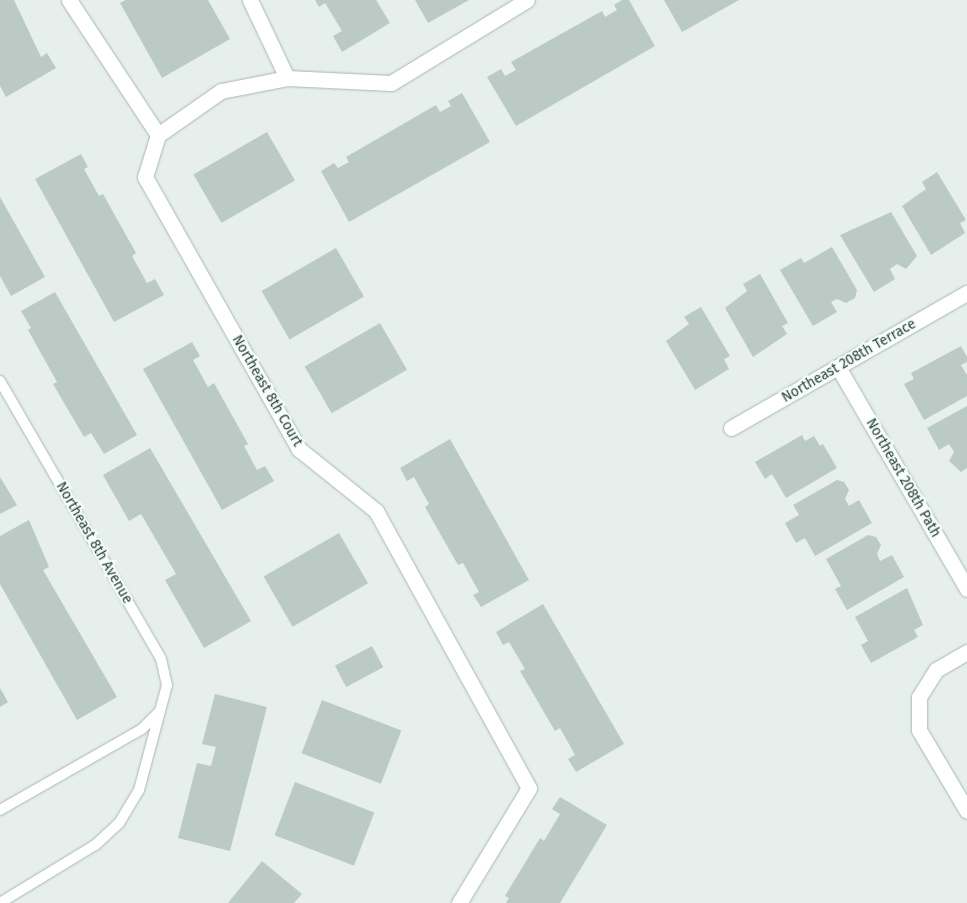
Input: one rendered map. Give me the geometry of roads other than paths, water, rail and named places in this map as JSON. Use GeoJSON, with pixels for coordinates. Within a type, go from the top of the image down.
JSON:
{"type":"FeatureCollection","features":[{"type":"Feature","properties":{"kind":"street"},"geometry":{"type":"LineString","coordinates":[[69,0],[158,135],[221,91],[287,78],[391,83],[526,0]]}},
{"type":"Feature","properties":{"kind":"street"},"geometry":{"type":"LineString","coordinates":[[250,0],[287,78]]}},
{"type":"Feature","properties":{"kind":"street","name":"Northeast 8th Court"},"geometry":{"type":"LineString","coordinates":[[158,135],[145,177],[284,423],[299,449],[376,510],[529,788],[459,903]]}},
{"type":"Feature","properties":{"kind":"street","name":"Northeast 208th Terrace"},"geometry":{"type":"LineString","coordinates":[[731,428],[967,293]]}},
{"type":"Feature","properties":{"kind":"street","name":"Northeast 208th Path"},"geometry":{"type":"LineString","coordinates":[[838,367],[967,589]]}},
{"type":"Feature","properties":{"kind":"street"},"geometry":{"type":"LineString","coordinates":[[967,652],[936,670],[919,697],[919,730],[967,811]]}},
{"type":"Feature","properties":{"kind":"lane","name":"Northeast 8th Avenue"},"geometry":{"type":"LineString","coordinates":[[0,381],[161,659],[167,685],[139,790],[119,823],[95,845],[0,903]]}},
{"type":"Feature","properties":{"kind":"lane"},"geometry":{"type":"LineString","coordinates":[[0,810],[142,729],[160,711]]}}]}
